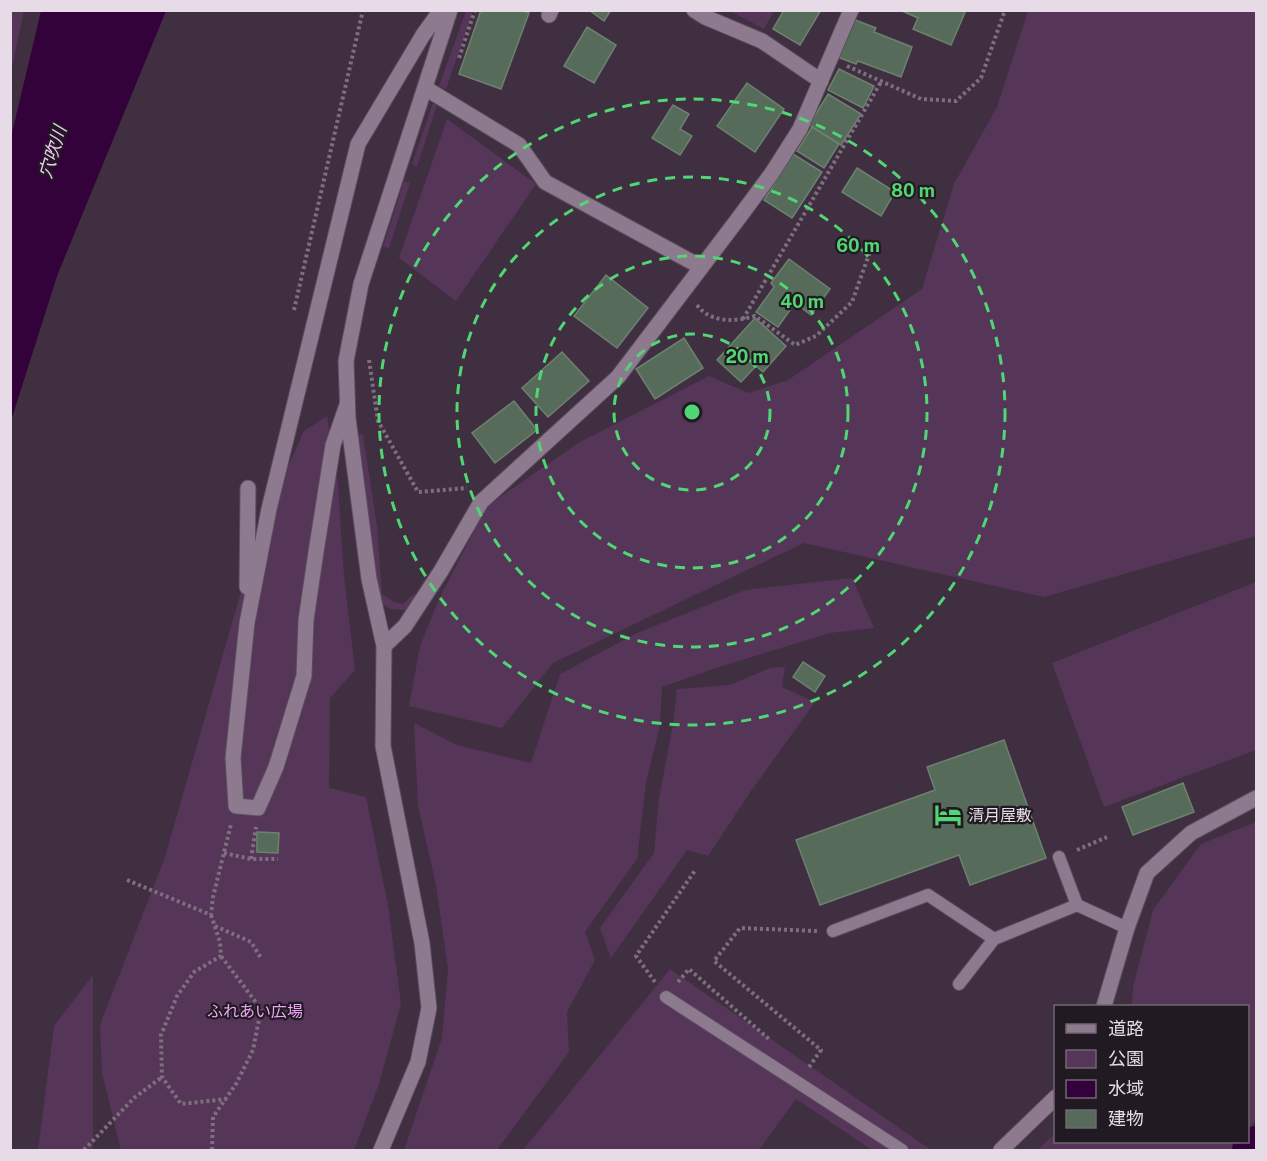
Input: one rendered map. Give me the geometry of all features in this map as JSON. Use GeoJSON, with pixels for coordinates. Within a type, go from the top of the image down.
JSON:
{"type":"FeatureCollection","features":[{"type":"Feature","properties":{"kind":"street"},"geometry":{"type":"LineString","coordinates":[[347,405],[333,445],[315,552],[306,620],[304,676],[276,767],[258,808],[236,806],[233,758],[247,623],[269,509],[358,144],[423,35],[441,10]]}},
{"type":"Feature","properties":{"kind":"street"},"geometry":{"type":"LineString","coordinates":[[381,1150],[418,1062],[429,1008],[422,943],[383,746],[384,646],[369,579],[347,405],[346,361],[361,284],[450,10]]}},
{"type":"Feature","properties":{"kind":"street"},"geometry":{"type":"LineString","coordinates":[[694,10],[705,18],[762,41],[821,81]]}},
{"type":"Feature","properties":{"kind":"street"},"geometry":{"type":"LineString","coordinates":[[384,646],[405,626],[441,571],[481,502],[618,377],[772,173],[800,129],[851,10]]}},
{"type":"Feature","properties":{"kind":"street"},"geometry":{"type":"LineString","coordinates":[[425,88],[519,145],[545,182],[701,267]]}},
{"type":"Feature","properties":{"kind":"street"},"geometry":{"type":"LineString","coordinates":[[247,623],[248,488]]}},
{"type":"Feature","properties":{"kind":"street"},"geometry":{"type":"LineString","coordinates":[[1104,1005],[1126,928],[1147,873],[1191,833],[1257,798]]}},
{"type":"Feature","properties":{"kind":"street"},"geometry":{"type":"LineString","coordinates":[[1001,1150],[1054,1099]]}},
{"type":"Feature","properties":{"kind":"lane"},"geometry":{"type":"LineString","coordinates":[[1059,857],[1077,905],[1126,928]]}},
{"type":"Feature","properties":{"kind":"lane"},"geometry":{"type":"LineString","coordinates":[[833,931],[928,895],[994,939]]}},
{"type":"Feature","properties":{"kind":"lane"},"geometry":{"type":"LineString","coordinates":[[959,984],[994,939],[1077,905]]}},
{"type":"Feature","properties":{"kind":"lane"},"geometry":{"type":"LineString","coordinates":[[666,997],[902,1150]]}},
{"type":"Feature","properties":{"kind":"path"},"geometry":{"type":"LineString","coordinates":[[830,59],[921,99],[956,101],[981,78],[1005,10]]}},
{"type":"Feature","properties":{"kind":"path"},"geometry":{"type":"LineString","coordinates":[[743,319],[881,82]]}},
{"type":"Feature","properties":{"kind":"path"},"geometry":{"type":"LineString","coordinates":[[688,285],[698,308],[714,319],[743,319],[755,315],[795,345],[816,336],[852,303],[871,249]]}},
{"type":"Feature","properties":{"kind":"path"},"geometry":{"type":"LineString","coordinates":[[368,353],[378,421],[418,492],[469,488]]}},
{"type":"Feature","properties":{"kind":"path"},"geometry":{"type":"LineString","coordinates":[[212,1150],[213,1117],[236,1084],[253,1050],[261,1009],[220,956],[220,942],[211,915],[213,897],[236,806]]}},
{"type":"Feature","properties":{"kind":"path"},"geometry":{"type":"LineString","coordinates":[[251,859],[258,808]]}},
{"type":"Feature","properties":{"kind":"path"},"geometry":{"type":"LineString","coordinates":[[1072,852],[1107,837]]}},
{"type":"Feature","properties":{"kind":"path"},"geometry":{"type":"LineString","coordinates":[[224,853],[251,859],[278,859]]}},
{"type":"Feature","properties":{"kind":"path"},"geometry":{"type":"LineString","coordinates":[[696,869],[636,956],[666,997],[689,969],[779,1047]]}},
{"type":"Feature","properties":{"kind":"path"},"geometry":{"type":"LineString","coordinates":[[127,880],[211,915]]}},
{"type":"Feature","properties":{"kind":"path"},"geometry":{"type":"LineString","coordinates":[[215,925],[251,942],[261,958]]}},
{"type":"Feature","properties":{"kind":"path"},"geometry":{"type":"LineString","coordinates":[[806,1071],[821,1050],[714,961],[740,928],[833,931]]}},
{"type":"Feature","properties":{"kind":"path"},"geometry":{"type":"LineString","coordinates":[[220,956],[194,972],[177,996],[161,1035],[162,1077],[181,1104],[226,1099]]}},
{"type":"Feature","properties":{"kind":"path"},"geometry":{"type":"LineString","coordinates":[[84,1150],[134,1098],[162,1077]]}},
{"type":"Feature","properties":{"kind":"green space"},"geometry":{"type":"Polygon","coordinates":[[[10,11],[24,11],[11,72],[10,11]]]}},
{"type":"Feature","properties":{"kind":"green space"},"geometry":{"type":"Polygon","coordinates":[[[466,11],[473,11],[446,89],[439,86],[466,11]]]}},
{"type":"Feature","properties":{"kind":"green space"},"geometry":{"type":"Polygon","coordinates":[[[730,11],[774,11],[764,29],[730,11]]]}},
{"type":"Feature","properties":{"kind":"green space"},"geometry":{"type":"Polygon","coordinates":[[[1028,11],[1256,11],[1256,536],[1044,597],[804,543],[553,663],[502,728],[409,706],[420,646],[439,599],[487,506],[580,442],[709,376],[749,393],[788,380],[922,289],[954,184],[997,107],[1028,11]]]}},
{"type":"Feature","properties":{"kind":"green space"},"geometry":{"type":"Polygon","coordinates":[[[433,103],[437,105],[417,167],[412,164],[433,103]]]}},
{"type":"Feature","properties":{"kind":"green space"},"geometry":{"type":"Polygon","coordinates":[[[447,119],[536,184],[456,301],[399,258],[447,119]]]}},
{"type":"Feature","properties":{"kind":"green space"},"geometry":{"type":"Polygon","coordinates":[[[404,181],[410,183],[389,248],[383,247],[404,181]]]}},
{"type":"Feature","properties":{"kind":"green space","name":"ふれあい広場"},"geometry":{"type":"Polygon","coordinates":[[[327,416],[338,485],[344,576],[355,670],[330,698],[329,788],[366,797],[388,905],[401,1004],[379,1084],[354,1150],[121,1150],[102,1073],[100,1025],[165,857],[257,536],[304,431],[327,416]]]}},
{"type":"Feature","properties":{"kind":"green space"},"geometry":{"type":"Polygon","coordinates":[[[356,434],[363,435],[377,526],[382,594],[394,602],[403,604],[413,594],[417,598],[405,610],[390,609],[378,601],[356,434]]]}},
{"type":"Feature","properties":{"kind":"green space"},"geometry":{"type":"Polygon","coordinates":[[[852,578],[874,628],[830,633],[662,687],[660,725],[646,783],[637,859],[585,932],[595,960],[567,1012],[569,1052],[497,1150],[404,1150],[442,1038],[448,969],[436,885],[418,806],[414,723],[457,745],[531,763],[560,674],[637,633],[745,590],[852,578]]]}},
{"type":"Feature","properties":{"kind":"green space"},"geometry":{"type":"Polygon","coordinates":[[[1256,582],[1256,750],[1104,807],[1052,663],[1256,582]]]}},
{"type":"Feature","properties":{"kind":"green space"},"geometry":{"type":"Polygon","coordinates":[[[785,667],[782,687],[815,702],[708,856],[687,850],[611,958],[600,928],[654,853],[659,798],[673,725],[677,689],[730,685],[770,668],[785,667]]]}},
{"type":"Feature","properties":{"kind":"green space"},"geometry":{"type":"Polygon","coordinates":[[[1256,822],[1256,1119],[1249,1129],[1249,1005],[1132,1005],[1133,987],[1153,910],[1201,844],[1256,822]]]}},
{"type":"Feature","properties":{"kind":"green space"},"geometry":{"type":"Polygon","coordinates":[[[670,969],[931,1150],[872,1150],[796,1099],[759,1150],[523,1150],[670,969]]]}},
{"type":"Feature","properties":{"kind":"green space"},"geometry":{"type":"Polygon","coordinates":[[[93,975],[93,1150],[38,1150],[54,1026],[93,975]]]}},
{"type":"Feature","properties":{"kind":"green space"},"geometry":{"type":"Polygon","coordinates":[[[1054,1135],[1054,1143],[1239,1143],[1236,1150],[1037,1150],[1054,1135]]]}},
{"type":"Feature","properties":{"kind":"water","name":"穴吹川"},"geometry":{"type":"Polygon","coordinates":[[[41,11],[166,11],[57,276],[11,421],[11,137],[41,11]]]}},
{"type":"Feature","properties":{"kind":"building"},"geometry":{"type":"Polygon","coordinates":[[[481,10],[521,10],[529,13],[501,89],[459,74],[481,10]]]}},
{"type":"Feature","properties":{"kind":"building"},"geometry":{"type":"Polygon","coordinates":[[[589,10],[611,10],[604,21],[589,10]]]}},
{"type":"Feature","properties":{"kind":"building"},"geometry":{"type":"Polygon","coordinates":[[[784,10],[821,10],[800,45],[773,29],[784,10]]]}},
{"type":"Feature","properties":{"kind":"building"},"geometry":{"type":"Polygon","coordinates":[[[900,10],[966,10],[951,45],[913,29],[918,18],[900,10]]]}},
{"type":"Feature","properties":{"kind":"building"},"geometry":{"type":"Polygon","coordinates":[[[850,18],[876,28],[874,32],[912,47],[901,77],[858,61],[856,64],[835,56],[850,18]]]}},
{"type":"Feature","properties":{"kind":"building"},"geometry":{"type":"Polygon","coordinates":[[[587,27],[616,45],[594,83],[564,66],[587,27]]]}},
{"type":"Feature","properties":{"kind":"building"},"geometry":{"type":"Polygon","coordinates":[[[839,69],[874,86],[863,108],[828,90],[839,69]]]}},
{"type":"Feature","properties":{"kind":"building"},"geometry":{"type":"Polygon","coordinates":[[[747,83],[784,109],[755,152],[717,126],[747,83]]]}},
{"type":"Feature","properties":{"kind":"building"},"geometry":{"type":"Polygon","coordinates":[[[828,94],[861,114],[841,145],[809,125],[828,94]]]}},
{"type":"Feature","properties":{"kind":"building"},"geometry":{"type":"Polygon","coordinates":[[[673,105],[689,114],[680,129],[692,136],[680,155],[652,138],[673,105]]]}},
{"type":"Feature","properties":{"kind":"building"},"geometry":{"type":"Polygon","coordinates":[[[812,127],[839,144],[824,168],[797,151],[812,127]]]}},
{"type":"Feature","properties":{"kind":"building"},"geometry":{"type":"Polygon","coordinates":[[[793,154],[822,172],[792,218],[764,200],[793,154]]]}},
{"type":"Feature","properties":{"kind":"building"},"geometry":{"type":"Polygon","coordinates":[[[857,168],[895,192],[881,216],[842,192],[857,168]]]}},
{"type":"Feature","properties":{"kind":"building"},"geometry":{"type":"Polygon","coordinates":[[[789,259],[830,289],[811,315],[795,303],[778,327],[756,312],[774,287],[771,283],[789,259]]]}},
{"type":"Feature","properties":{"kind":"building"},"geometry":{"type":"Polygon","coordinates":[[[606,275],[648,308],[617,348],[574,316],[606,275]]]}},
{"type":"Feature","properties":{"kind":"building"},"geometry":{"type":"Polygon","coordinates":[[[755,318],[786,346],[763,372],[756,366],[741,382],[717,360],[755,318]]]}},
{"type":"Feature","properties":{"kind":"building"},"geometry":{"type":"Polygon","coordinates":[[[684,338],[703,368],[655,399],[636,369],[684,338]]]}},
{"type":"Feature","properties":{"kind":"building"},"geometry":{"type":"Polygon","coordinates":[[[562,352],[589,381],[548,417],[522,388],[562,352]]]}},
{"type":"Feature","properties":{"kind":"building"},"geometry":{"type":"Polygon","coordinates":[[[514,401],[537,430],[495,463],[472,433],[514,401]]]}},
{"type":"Feature","properties":{"kind":"building"},"geometry":{"type":"Polygon","coordinates":[[[803,662],[825,676],[815,692],[793,677],[803,662]]]}},
{"type":"Feature","properties":{"kind":"building","name":"清月屋敷"},"geometry":{"type":"Polygon","coordinates":[[[1004,740],[1046,858],[970,885],[959,855],[820,905],[796,840],[935,790],[927,767],[1004,740]]]}},
{"type":"Feature","properties":{"kind":"building"},"geometry":{"type":"Polygon","coordinates":[[[1183,783],[1194,812],[1133,835],[1122,807],[1183,783]]]}},
{"type":"Feature","properties":{"kind":"building"},"geometry":{"type":"Polygon","coordinates":[[[257,832],[279,833],[278,853],[257,852],[257,832]]]}},
{"type":"Feature","properties":{"kind":"place","name":"清月屋敷"},"geometry":{"type":"Point","coordinates":[948,815]}}]}
